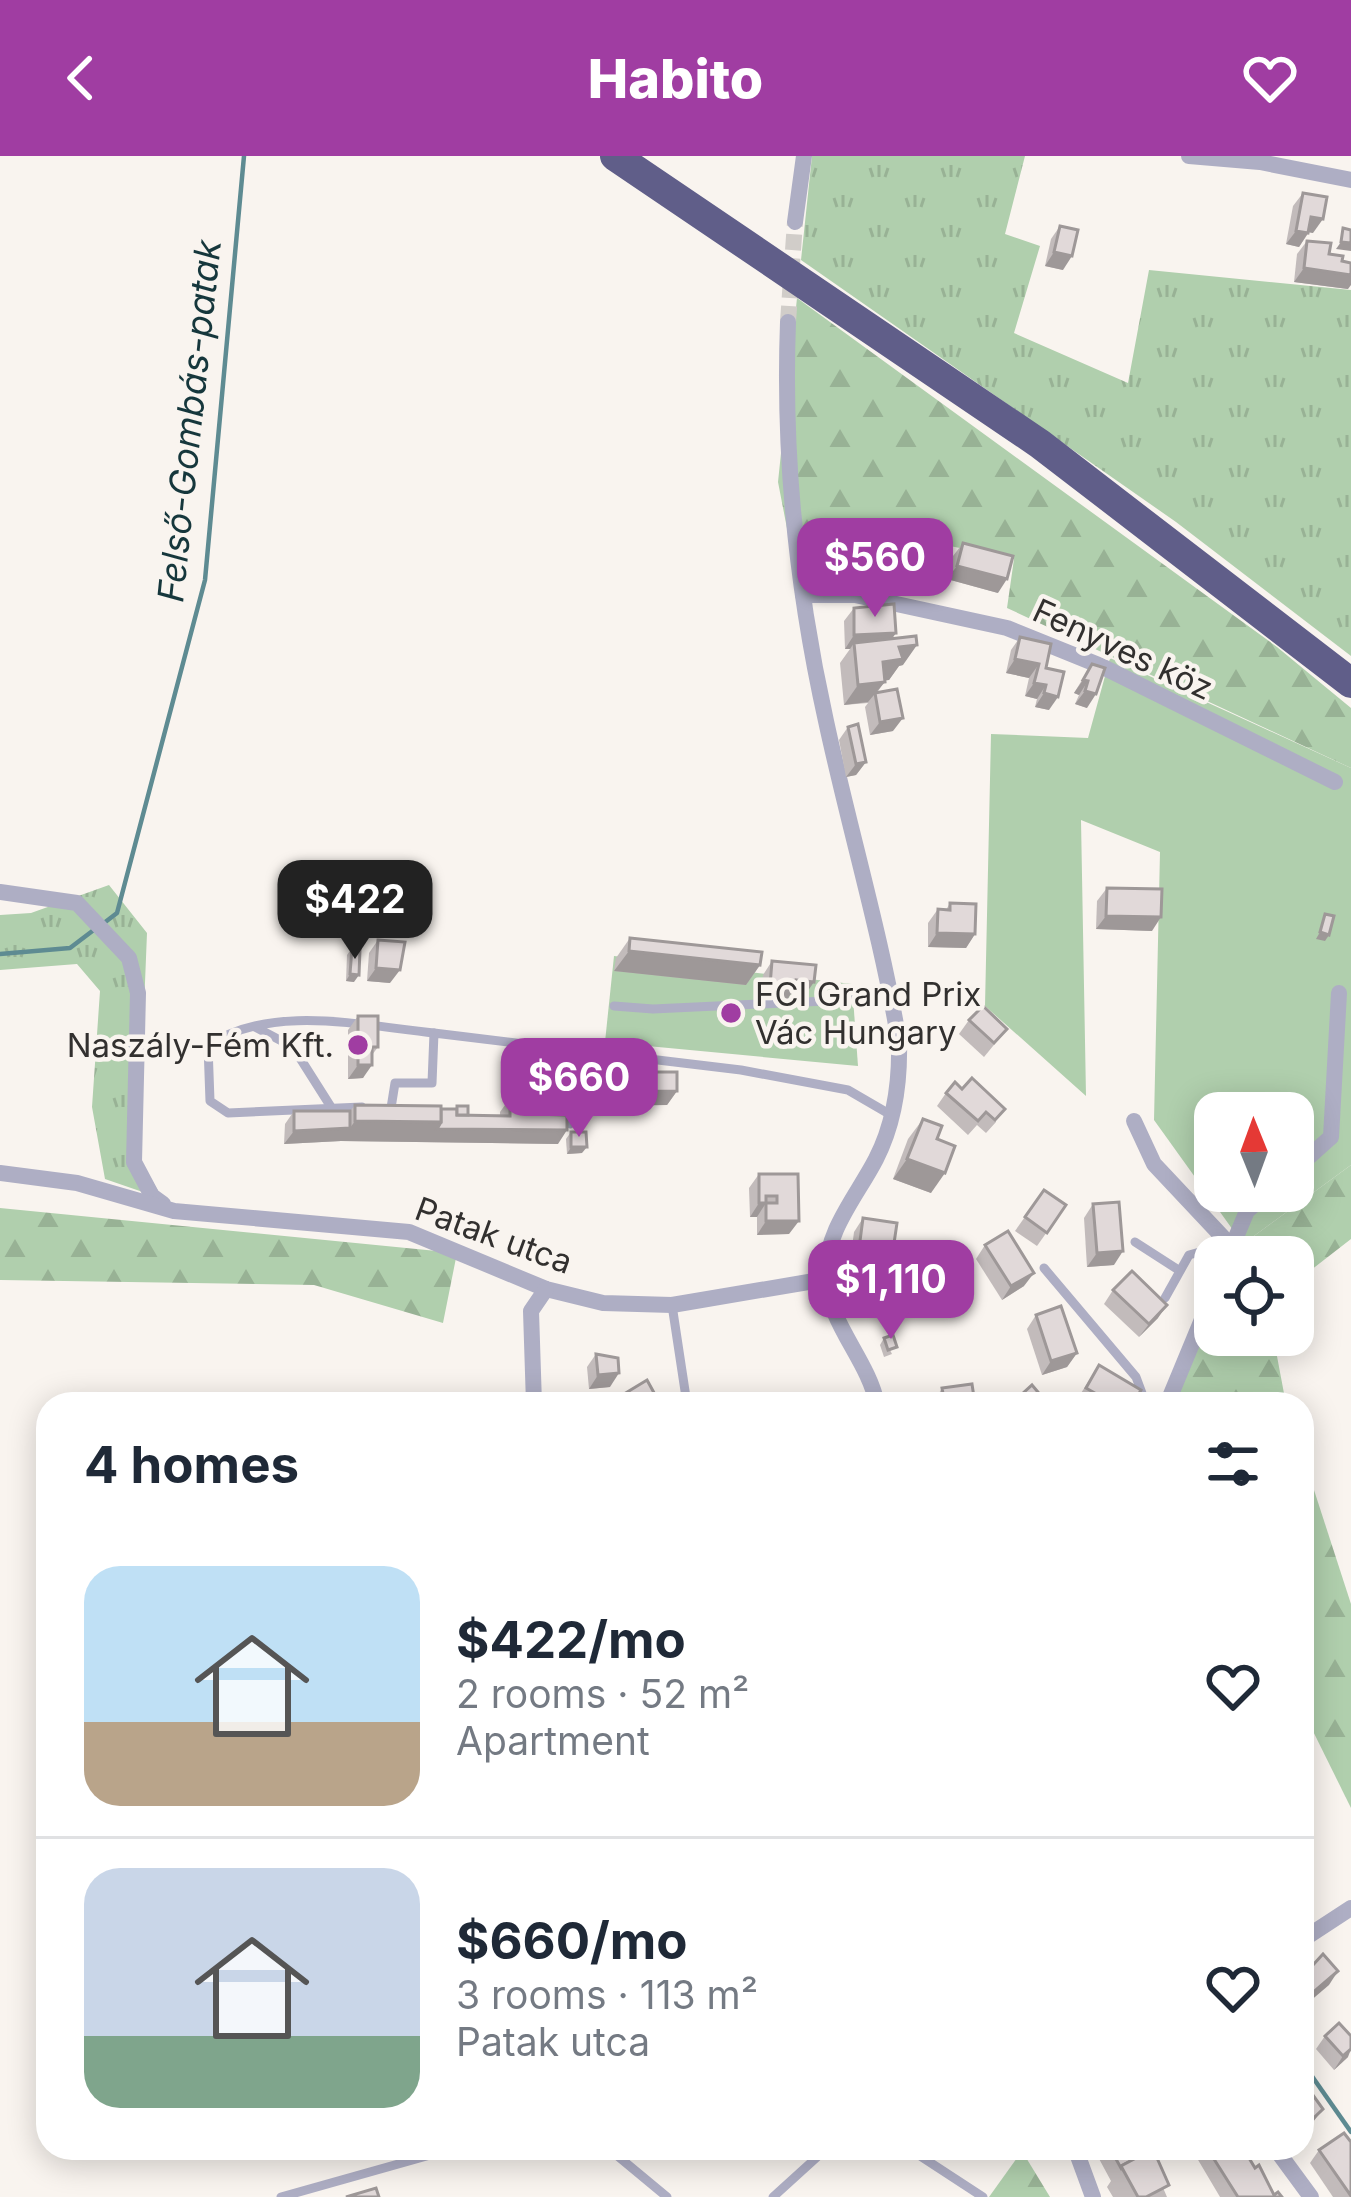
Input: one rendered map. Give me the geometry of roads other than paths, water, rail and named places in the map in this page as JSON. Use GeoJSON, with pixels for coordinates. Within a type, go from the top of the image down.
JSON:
{"type":"FeatureCollection","features":[{"type":"Feature","properties":{"kind":"highway"},"geometry":{"type":"LineString","coordinates":[[615,156],[1040,444],[1351,683]]}},
{"type":"Feature","properties":{"kind":"street"},"geometry":{"type":"LineString","coordinates":[[795,222],[804,156]]}},
{"type":"Feature","properties":{"kind":"street"},"geometry":{"type":"LineString","coordinates":[[1189,156],[1351,180]]}},
{"type":"Feature","properties":{"kind":"street"},"geometry":{"type":"LineString","coordinates":[[788,322],[785,390],[803,596],[891,998],[900,1075],[878,1156],[844,1209],[829,1252],[826,1279],[842,1330],[874,1392]]}},
{"type":"Feature","properties":{"kind":"street","name":"Fenyves köz"},"geometry":{"type":"LineString","coordinates":[[803,596],[855,595],[1007,628],[1101,666],[1335,782]]}},
{"type":"Feature","properties":{"kind":"street"},"geometry":{"type":"LineString","coordinates":[[0,892],[77,903],[129,958],[138,993],[134,1162],[152,1196],[174,1211]]}},
{"type":"Feature","properties":{"kind":"street"},"geometry":{"type":"LineString","coordinates":[[1314,1152],[1331,1137],[1340,993]]}},
{"type":"Feature","properties":{"kind":"street"},"geometry":{"type":"LineString","coordinates":[[1134,1120],[1154,1164],[1212,1236]]}},
{"type":"Feature","properties":{"kind":"street","name":"Patak utca"},"geometry":{"type":"LineString","coordinates":[[0,1173],[25,1172],[77,1183],[174,1211],[409,1232],[546,1288],[604,1304],[672,1305],[826,1279]]}},
{"type":"Feature","properties":{"kind":"street"},"geometry":{"type":"LineString","coordinates":[[534,1392],[531,1311],[546,1288]]}},
{"type":"Feature","properties":{"kind":"street"},"geometry":{"type":"LineString","coordinates":[[1172,1392],[1194,1339]]}},
{"type":"Feature","properties":{"kind":"street"},"geometry":{"type":"LineString","coordinates":[[1314,1932],[1351,1908]]}},
{"type":"Feature","properties":{"kind":"street"},"geometry":{"type":"LineString","coordinates":[[1079,2160],[1093,2197]]}},
{"type":"Feature","properties":{"kind":"street"},"geometry":{"type":"LineString","coordinates":[[1284,2160],[1311,2197]]}},
{"type":"Feature","properties":{"kind":"lane"},"geometry":{"type":"LineString","coordinates":[[614,1006],[653,1010],[891,998]]}},
{"type":"Feature","properties":{"kind":"lane"},"geometry":{"type":"LineString","coordinates":[[434,1033],[432,1083],[395,1083],[395,1108],[228,1113],[210,1101],[208,1046],[231,1030],[333,1023],[434,1033],[741,1070],[848,1090],[891,1115]]}},
{"type":"Feature","properties":{"kind":"lane"},"geometry":{"type":"LineString","coordinates":[[254,1027],[293,1047],[331,1107]]}},
{"type":"Feature","properties":{"kind":"lane"},"geometry":{"type":"LineString","coordinates":[[525,1104],[570,1124],[580,1051]]}},
{"type":"Feature","properties":{"kind":"lane"},"geometry":{"type":"LineString","coordinates":[[1135,1242],[1177,1268]]}},
{"type":"Feature","properties":{"kind":"lane"},"geometry":{"type":"LineString","coordinates":[[1166,1298],[1177,1268],[1194,1253]]}},
{"type":"Feature","properties":{"kind":"lane"},"geometry":{"type":"LineString","coordinates":[[1044,1268],[1136,1377],[1142,1392]]}},
{"type":"Feature","properties":{"kind":"lane"},"geometry":{"type":"LineString","coordinates":[[672,1305],[685,1392]]}},
{"type":"Feature","properties":{"kind":"lane"},"geometry":{"type":"LineString","coordinates":[[281,2197],[412,2160]]}},
{"type":"Feature","properties":{"kind":"lane"},"geometry":{"type":"LineString","coordinates":[[622,2160],[667,2197]]}},
{"type":"Feature","properties":{"kind":"lane"},"geometry":{"type":"LineString","coordinates":[[773,2197],[814,2160]]}},
{"type":"Feature","properties":{"kind":"lane"},"geometry":{"type":"LineString","coordinates":[[926,2160],[982,2197]]}},
{"type":"Feature","properties":{"kind":"waterway","name":"Felső-Gombás-patak"},"geometry":{"type":"LineString","coordinates":[[104,923],[117,913],[205,580],[244,156]]}},
{"type":"Feature","properties":{"kind":"waterway","name":"Felső-Gombás-patak"},"geometry":{"type":"LineString","coordinates":[[0,954],[70,948],[95,929]]}},
{"type":"Feature","properties":{"kind":"waterway"},"geometry":{"type":"LineString","coordinates":[[1314,2079],[1351,2132]]}},
{"type":"Feature","properties":{"kind":"tunnel"},"geometry":{"type":"LineString","coordinates":[[788,322],[795,222]]}},
{"type":"Feature","properties":{"kind":"place","name":"FCI Grand Prix Vác Hungary"},"geometry":{"type":"Point","coordinates":[731,1013]}},
{"type":"Feature","properties":{"kind":"place","name":"Naszály-Fém Kft."},"geometry":{"type":"Point","coordinates":[358,1045]}}]}
